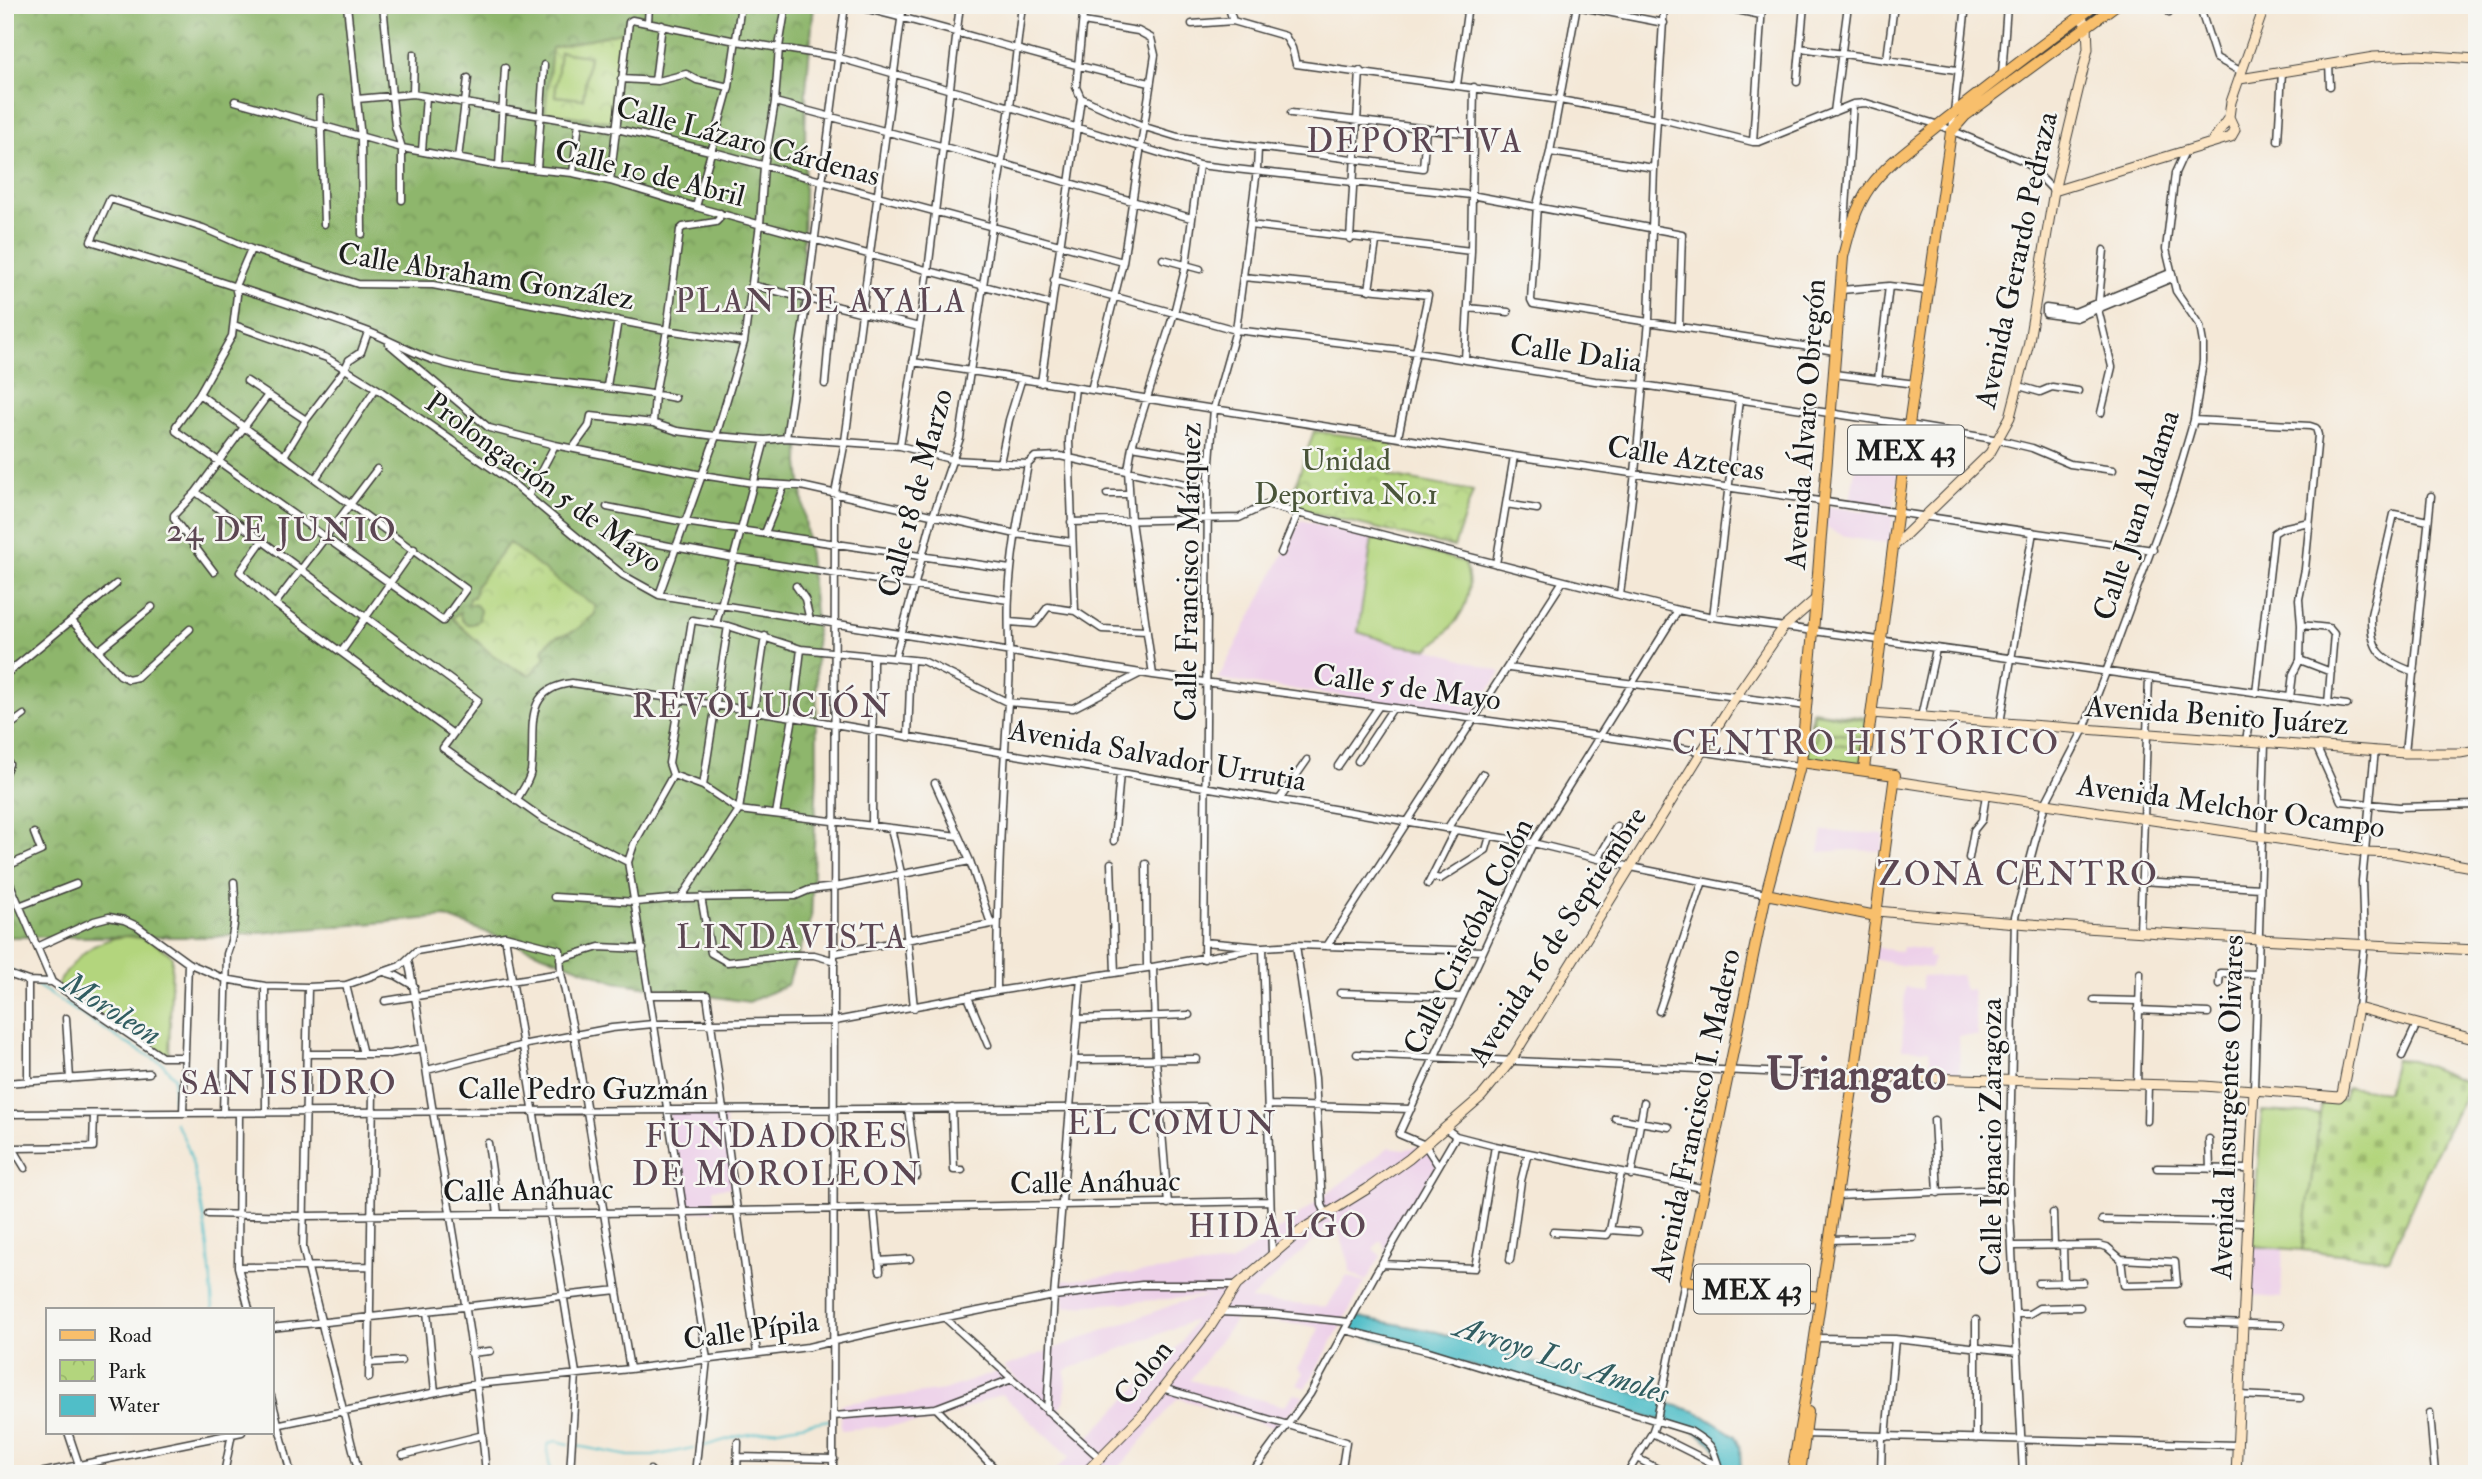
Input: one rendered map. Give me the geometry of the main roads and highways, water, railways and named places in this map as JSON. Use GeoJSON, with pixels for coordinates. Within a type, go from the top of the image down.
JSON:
{"type":"FeatureCollection","features":[{"type":"Feature","properties":{"kind":"main road","name":"MEX 43"},"geometry":{"type":"LineString","coordinates":[[2083,21],[2096,5]]}},
{"type":"Feature","properties":{"kind":"main road","name":"MEX 43"},"geometry":{"type":"LineString","coordinates":[[1800,1474],[1802,1434],[1814,1338],[1895,778],[1864,769],[1951,132],[2014,72],[2083,21],[2116,5]]}},
{"type":"Feature","properties":{"kind":"main road","name":"Avenida Álvaro Obregón"},"geometry":{"type":"LineString","coordinates":[[1800,764],[1843,257],[1855,215],[1868,189],[1893,160],[2002,75],[2014,72]]}},
{"type":"Feature","properties":{"kind":"main road"},"geometry":{"type":"LineString","coordinates":[[1800,764],[1864,769]]}},
{"type":"Feature","properties":{"kind":"main road","name":"Avenida Francisco I. Madero"},"geometry":{"type":"LineString","coordinates":[[1800,764],[1766,894],[1685,1282],[1820,1297]]}},
{"type":"Feature","properties":{"kind":"main road","name":"Avenida Salvador Urrutia"},"geometry":{"type":"LineString","coordinates":[[1766,894],[1877,914]]}},
{"type":"Feature","properties":{"kind":"main road","name":"MEX 43"},"geometry":{"type":"LineString","coordinates":[[1792,1474],[1802,1434]]}},
{"type":"Feature","properties":{"kind":"water","name":"Arroyo Los Amoles"},"geometry":{"type":"Polygon","coordinates":[[[1354,1316],[1437,1332],[1697,1412],[1735,1436],[1740,1447],[1741,1474],[1723,1474],[1718,1452],[1711,1443],[1691,1429],[1346,1330],[1354,1316]]]}},
{"type":"Feature","properties":{"kind":"waterway","name":"Moroleon"},"geometry":{"type":"LineString","coordinates":[[5,966],[19,975]]}},
{"type":"Feature","properties":{"kind":"waterway","name":"Moroleon"},"geometry":{"type":"LineString","coordinates":[[36,985],[124,1042],[162,1063],[174,1077],[173,1107]]}},
{"type":"Feature","properties":{"kind":"waterway","name":"Moroleon"},"geometry":{"type":"LineString","coordinates":[[175,1122],[191,1157],[202,1209],[213,1308]]}},
{"type":"Feature","properties":{"kind":"waterway"},"geometry":{"type":"LineString","coordinates":[[704,1446],[739,1436],[829,1420]]}},
{"type":"Feature","properties":{"kind":"waterway"},"geometry":{"type":"LineString","coordinates":[[551,1474],[547,1450],[549,1443],[556,1441],[569,1444]]}},
{"type":"Feature","properties":{"kind":"waterway"},"geometry":{"type":"LineString","coordinates":[[577,1446],[629,1456],[653,1456],[693,1448]]}},
{"type":"Feature","properties":{"kind":"district","name":"DEPORTIVA"},"geometry":{"type":"Point","coordinates":[1415,140]}},
{"type":"Feature","properties":{"kind":"district","name":"PLAN DE AYALA"},"geometry":{"type":"Point","coordinates":[821,300]}},
{"type":"Feature","properties":{"kind":"district","name":"24 DE JUNIO"},"geometry":{"type":"Point","coordinates":[282,529]}},
{"type":"Feature","properties":{"kind":"district","name":"REVOLUCIÓN"},"geometry":{"type":"Point","coordinates":[762,705]}},
{"type":"Feature","properties":{"kind":"district","name":"CENTRO HISTÓRICO"},"geometry":{"type":"Point","coordinates":[1866,742]}},
{"type":"Feature","properties":{"kind":"district","name":"ZONA CENTRO"},"geometry":{"type":"Point","coordinates":[2018,873]}},
{"type":"Feature","properties":{"kind":"district","name":"LINDAVISTA"},"geometry":{"type":"Point","coordinates":[792,936]}},
{"type":"Feature","properties":{"kind":"district","name":"Uriangato"},"geometry":{"type":"Point","coordinates":[1856,1074]}},
{"type":"Feature","properties":{"kind":"district","name":"SAN ISIDRO"},"geometry":{"type":"Point","coordinates":[289,1082]}},
{"type":"Feature","properties":{"kind":"district","name":"EL COMUN"},"geometry":{"type":"Point","coordinates":[1172,1122]}},
{"type":"Feature","properties":{"kind":"district","name":"FUNDADORES DE MOROLEON"},"geometry":{"type":"Point","coordinates":[777,1154]}},
{"type":"Feature","properties":{"kind":"district","name":"HIDALGO"},"geometry":{"type":"Point","coordinates":[1278,1225]}},
{"type":"Feature","properties":{"kind":"park label","name":"Unidad Deportiva No.1"},"geometry":{"type":"Point","coordinates":[1346,477]}}]}
